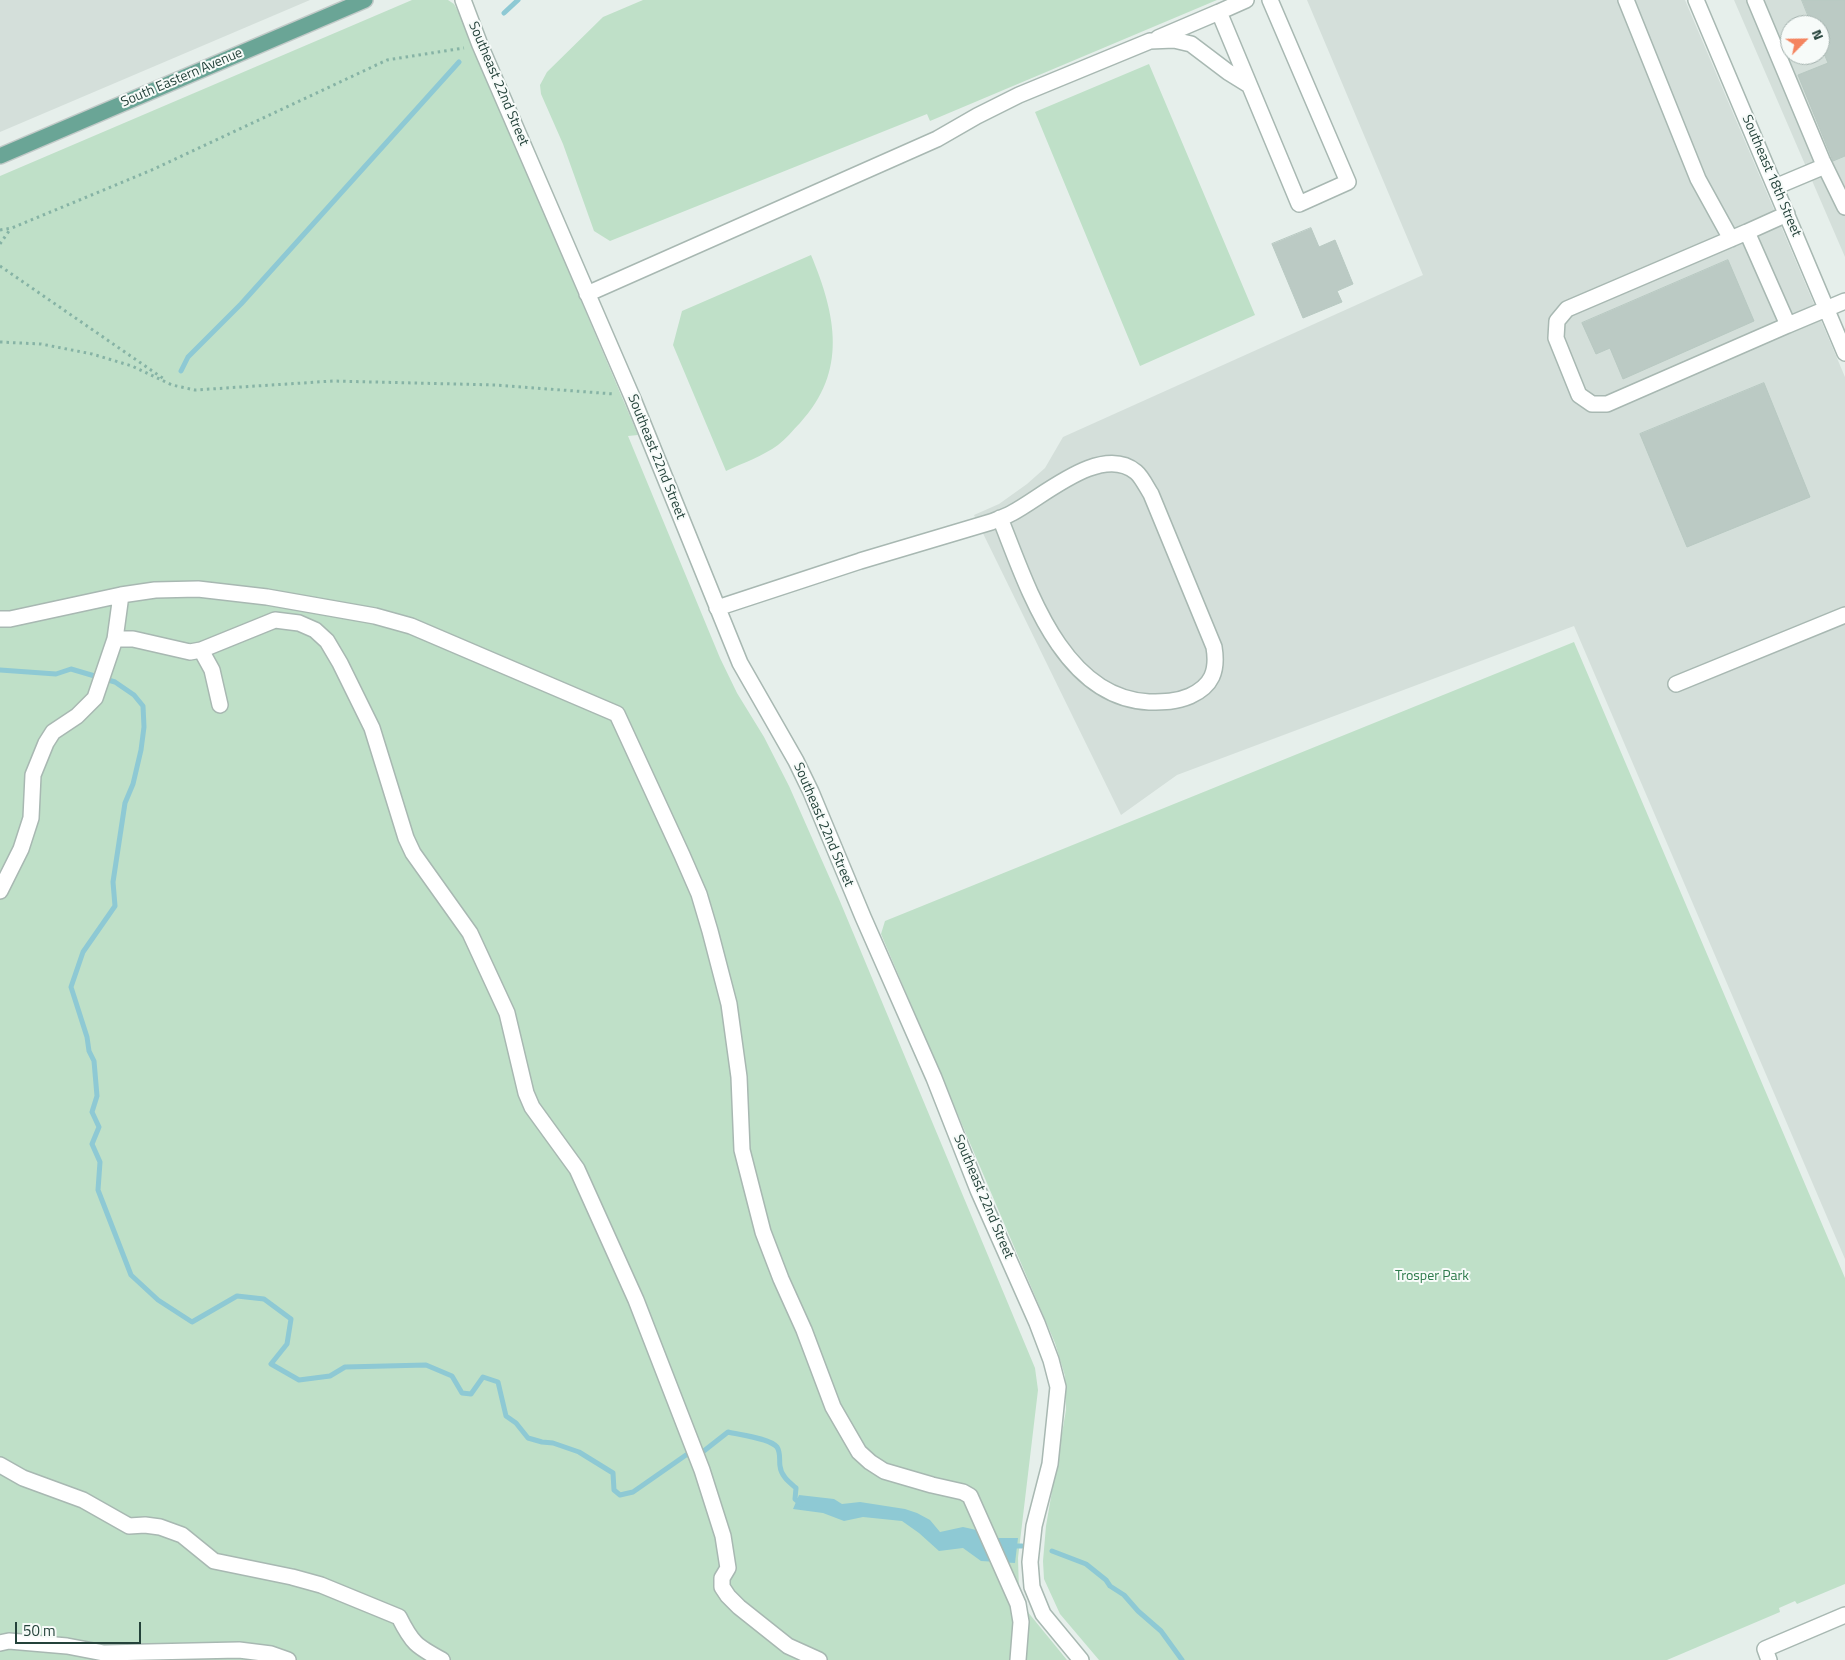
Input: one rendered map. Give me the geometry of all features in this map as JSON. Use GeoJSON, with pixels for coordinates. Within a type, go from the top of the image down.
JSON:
{"type":"FeatureCollection","features":[{"type":"Feature","properties":{"kind":"main road","name":"South Eastern Avenue"},"geometry":{"type":"LineString","coordinates":[[0,156],[365,0]]}},
{"type":"Feature","properties":{"kind":"street","name":"Southeast 22nd Street"},"geometry":{"type":"LineString","coordinates":[[463,0],[480,45],[633,399],[716,608],[740,663],[796,761],[811,792],[863,917],[934,1078],[978,1190],[1037,1323],[1051,1360],[1058,1387],[1050,1464],[1034,1526],[1030,1562],[1032,1587],[1043,1614],[1081,1660]]}},
{"type":"Feature","properties":{"kind":"street"},"geometry":{"type":"LineString","coordinates":[[587,294],[937,139],[1019,95],[1246,0]]}},
{"type":"Feature","properties":{"kind":"street"},"geometry":{"type":"LineString","coordinates":[[1219,12],[1298,204],[1348,182],[1270,0]]}},
{"type":"Feature","properties":{"kind":"street"},"geometry":{"type":"LineString","coordinates":[[1626,0],[1698,180],[1731,239]]}},
{"type":"Feature","properties":{"kind":"street","name":"Southeast 18th Street"},"geometry":{"type":"LineString","coordinates":[[1696,0],[1845,352]]}},
{"type":"Feature","properties":{"kind":"street"},"geometry":{"type":"LineString","coordinates":[[1756,0],[1825,166],[1845,207]]}},
{"type":"Feature","properties":{"kind":"street"},"geometry":{"type":"LineString","coordinates":[[1150,41],[1174,40],[1191,44],[1228,72],[1249,85]]}},
{"type":"Feature","properties":{"kind":"street"},"geometry":{"type":"LineString","coordinates":[[1775,187],[1825,166]]}},
{"type":"Feature","properties":{"kind":"street"},"geometry":{"type":"LineString","coordinates":[[1786,214],[1567,309],[1557,321],[1556,338],[1579,395],[1592,404],[1607,404],[1845,301]]}},
{"type":"Feature","properties":{"kind":"street"},"geometry":{"type":"LineString","coordinates":[[1747,232],[1788,325]]}},
{"type":"Feature","properties":{"kind":"street"},"geometry":{"type":"LineString","coordinates":[[716,608],[1000,518],[1012,513],[1066,479],[1098,464],[1116,463],[1136,472],[1151,494],[1214,647],[1216,660],[1214,672],[1209,683],[1196,693],[1178,701],[1135,701],[1106,690],[1089,678],[1064,652],[1049,629],[1033,600],[1000,518]]}},
{"type":"Feature","properties":{"kind":"street"},"geometry":{"type":"LineString","coordinates":[[0,619],[10,619],[121,595],[155,590],[198,589],[267,597],[375,616],[411,626],[617,714],[699,894],[729,1004],[739,1077],[742,1150],[766,1240],[804,1330],[832,1407],[860,1452],[870,1462],[884,1470],[932,1486],[963,1492],[970,1496],[1018,1604],[1021,1622],[1018,1660]]}},
{"type":"Feature","properties":{"kind":"street"},"geometry":{"type":"LineString","coordinates":[[0,891],[21,849],[31,818],[33,775],[46,743],[53,732],[77,716],[95,698],[106,661],[116,639],[121,595]]}},
{"type":"Feature","properties":{"kind":"street"},"geometry":{"type":"LineString","coordinates":[[1676,684],[1845,615]]}},
{"type":"Feature","properties":{"kind":"street"},"geometry":{"type":"LineString","coordinates":[[116,639],[133,639],[190,652],[200,650],[275,620],[299,623],[315,630],[332,648],[372,728],[406,838],[413,853],[470,934],[507,1013],[526,1093],[532,1107],[577,1169],[636,1300],[702,1470],[724,1536],[728,1568],[722,1578],[722,1587],[728,1596],[788,1646],[819,1660]]}},
{"type":"Feature","properties":{"kind":"street"},"geometry":{"type":"LineString","coordinates":[[200,650],[212,670],[220,705]]}},
{"type":"Feature","properties":{"kind":"street"},"geometry":{"type":"LineString","coordinates":[[0,1465],[24,1478],[83,1500],[129,1526],[146,1524],[182,1535],[214,1561],[321,1585],[399,1617],[410,1638],[428,1653],[442,1660]]}},
{"type":"Feature","properties":{"kind":"street"},"geometry":{"type":"LineString","coordinates":[[1767,1655],[1845,1615]]}},
{"type":"Feature","properties":{"kind":"street"},"geometry":{"type":"LineString","coordinates":[[0,1643],[9,1641],[67,1646],[104,1653],[239,1650],[271,1654],[288,1660]]}},
{"type":"Feature","properties":{"kind":"path"},"geometry":{"type":"LineString","coordinates":[[0,230],[12,228],[154,169],[387,60],[480,45]]}},
{"type":"Feature","properties":{"kind":"path"},"geometry":{"type":"LineString","coordinates":[[0,244],[12,228]]}},
{"type":"Feature","properties":{"kind":"path"},"geometry":{"type":"LineString","coordinates":[[0,266],[172,384]]}},
{"type":"Feature","properties":{"kind":"path"},"geometry":{"type":"LineString","coordinates":[[0,342],[41,344],[92,354],[132,366],[172,384],[195,390],[334,381],[496,385],[612,394],[633,399]]}},
{"type":"Feature","properties":{"kind":"shaded area"},"geometry":{"type":"Polygon","coordinates":[[[0,0],[310,0],[0,132],[0,0]]]}},
{"type":"Feature","properties":{"kind":"shaded area"},"geometry":{"type":"Polygon","coordinates":[[[1307,0],[1685,0],[1845,377],[1845,1259],[1574,626],[1177,775],[1121,815],[974,515],[999,504],[1027,484],[1045,468],[1063,437],[1423,275],[1307,0]]]}},
{"type":"Feature","properties":{"kind":"shaded area"},"geometry":{"type":"Polygon","coordinates":[[[1734,0],[1845,0],[1845,257],[1734,0]]]}},
{"type":"Feature","properties":{"kind":"green space"},"geometry":{"type":"Polygon","coordinates":[[[412,0],[448,0],[454,4],[460,15],[638,435],[628,436],[720,658],[737,693],[764,737],[789,786],[839,899],[1035,1368],[1038,1390],[1018,1558],[1019,1591],[1027,1611],[1067,1660],[0,1660],[0,176],[412,0]]]}},
{"type":"Feature","properties":{"kind":"green space"},"geometry":{"type":"Polygon","coordinates":[[[643,0],[1217,0],[930,121],[927,114],[610,241],[594,231],[563,144],[541,94],[540,85],[547,72],[603,17],[643,0]]]}},
{"type":"Feature","properties":{"kind":"green space"},"geometry":{"type":"Polygon","coordinates":[[[1149,64],[1255,315],[1140,366],[1035,112],[1149,64]]]}},
{"type":"Feature","properties":{"kind":"green space"},"geometry":{"type":"Polygon","coordinates":[[[811,255],[827,299],[831,321],[833,342],[831,363],[825,383],[815,403],[800,423],[781,443],[759,456],[726,471],[673,345],[682,311],[811,255]]]}},
{"type":"Feature","properties":{"kind":"green space","name":"Trosper Park"},"geometry":{"type":"Polygon","coordinates":[[[1574,642],[1845,1278],[1845,1584],[1797,1604],[1795,1601],[1779,1608],[1780,1612],[1667,1660],[1099,1660],[1060,1614],[1044,1579],[1043,1561],[1046,1526],[1066,1410],[1065,1376],[1055,1343],[881,934],[885,921],[1574,642]]]}},
{"type":"Feature","properties":{"kind":"water"},"geometry":{"type":"Polygon","coordinates":[[[799,1495],[834,1499],[842,1504],[860,1502],[905,1509],[930,1520],[940,1532],[963,1527],[981,1531],[993,1538],[1018,1538],[1015,1563],[981,1561],[963,1548],[939,1551],[902,1521],[863,1517],[844,1521],[823,1513],[793,1509],[799,1495]]]}},
{"type":"Feature","properties":{"kind":"building"},"geometry":{"type":"Polygon","coordinates":[[[1802,0],[1845,0],[1845,156],[1833,161],[1798,75],[1823,65],[1830,65],[1830,15],[1808,15],[1802,0]]]}},
{"type":"Feature","properties":{"kind":"building"},"geometry":{"type":"Polygon","coordinates":[[[1311,228],[1319,247],[1335,240],[1353,284],[1337,291],[1342,302],[1303,318],[1272,244],[1311,228]]]}},
{"type":"Feature","properties":{"kind":"building"},"geometry":{"type":"Polygon","coordinates":[[[1728,260],[1754,321],[1623,379],[1610,348],[1596,354],[1582,323],[1728,260]]]}},
{"type":"Feature","properties":{"kind":"building"},"geometry":{"type":"Polygon","coordinates":[[[1764,383],[1810,497],[1687,547],[1640,434],[1764,383]]]}},
{"type":"Feature","properties":{"kind":"waterway"},"geometry":{"type":"LineString","coordinates":[[504,13],[518,0]]}},
{"type":"Feature","properties":{"kind":"waterway"},"geometry":{"type":"LineString","coordinates":[[181,371],[188,357],[241,304],[459,62]]}},
{"type":"Feature","properties":{"kind":"waterway"},"geometry":{"type":"LineString","coordinates":[[0,670],[56,674],[71,669],[115,682],[134,695],[143,706],[144,727],[141,750],[133,784],[125,803],[113,882],[115,906],[83,952],[71,987],[87,1037],[89,1051],[94,1061],[97,1096],[92,1112],[99,1127],[92,1144],[100,1162],[98,1190],[131,1275],[158,1300],[192,1322],[237,1296],[264,1299],[291,1319],[287,1344],[271,1364],[299,1380],[330,1376],[345,1367],[426,1365],[452,1376],[462,1393],[471,1394],[483,1377],[498,1382],[506,1416],[516,1423],[528,1438],[553,1443],[579,1452],[613,1473],[614,1490],[620,1495],[633,1492],[686,1455],[700,1454],[728,1432],[768,1441],[777,1447],[782,1473],[796,1488],[795,1499],[801,1504]]}},
{"type":"Feature","properties":{"kind":"waterway"},"geometry":{"type":"LineString","coordinates":[[1010,1546],[1022,1546]]}},
{"type":"Feature","properties":{"kind":"waterway"},"geometry":{"type":"LineString","coordinates":[[1052,1551],[1086,1564],[1106,1580],[1110,1586],[1124,1595],[1138,1611],[1161,1631],[1182,1660]]}}]}
